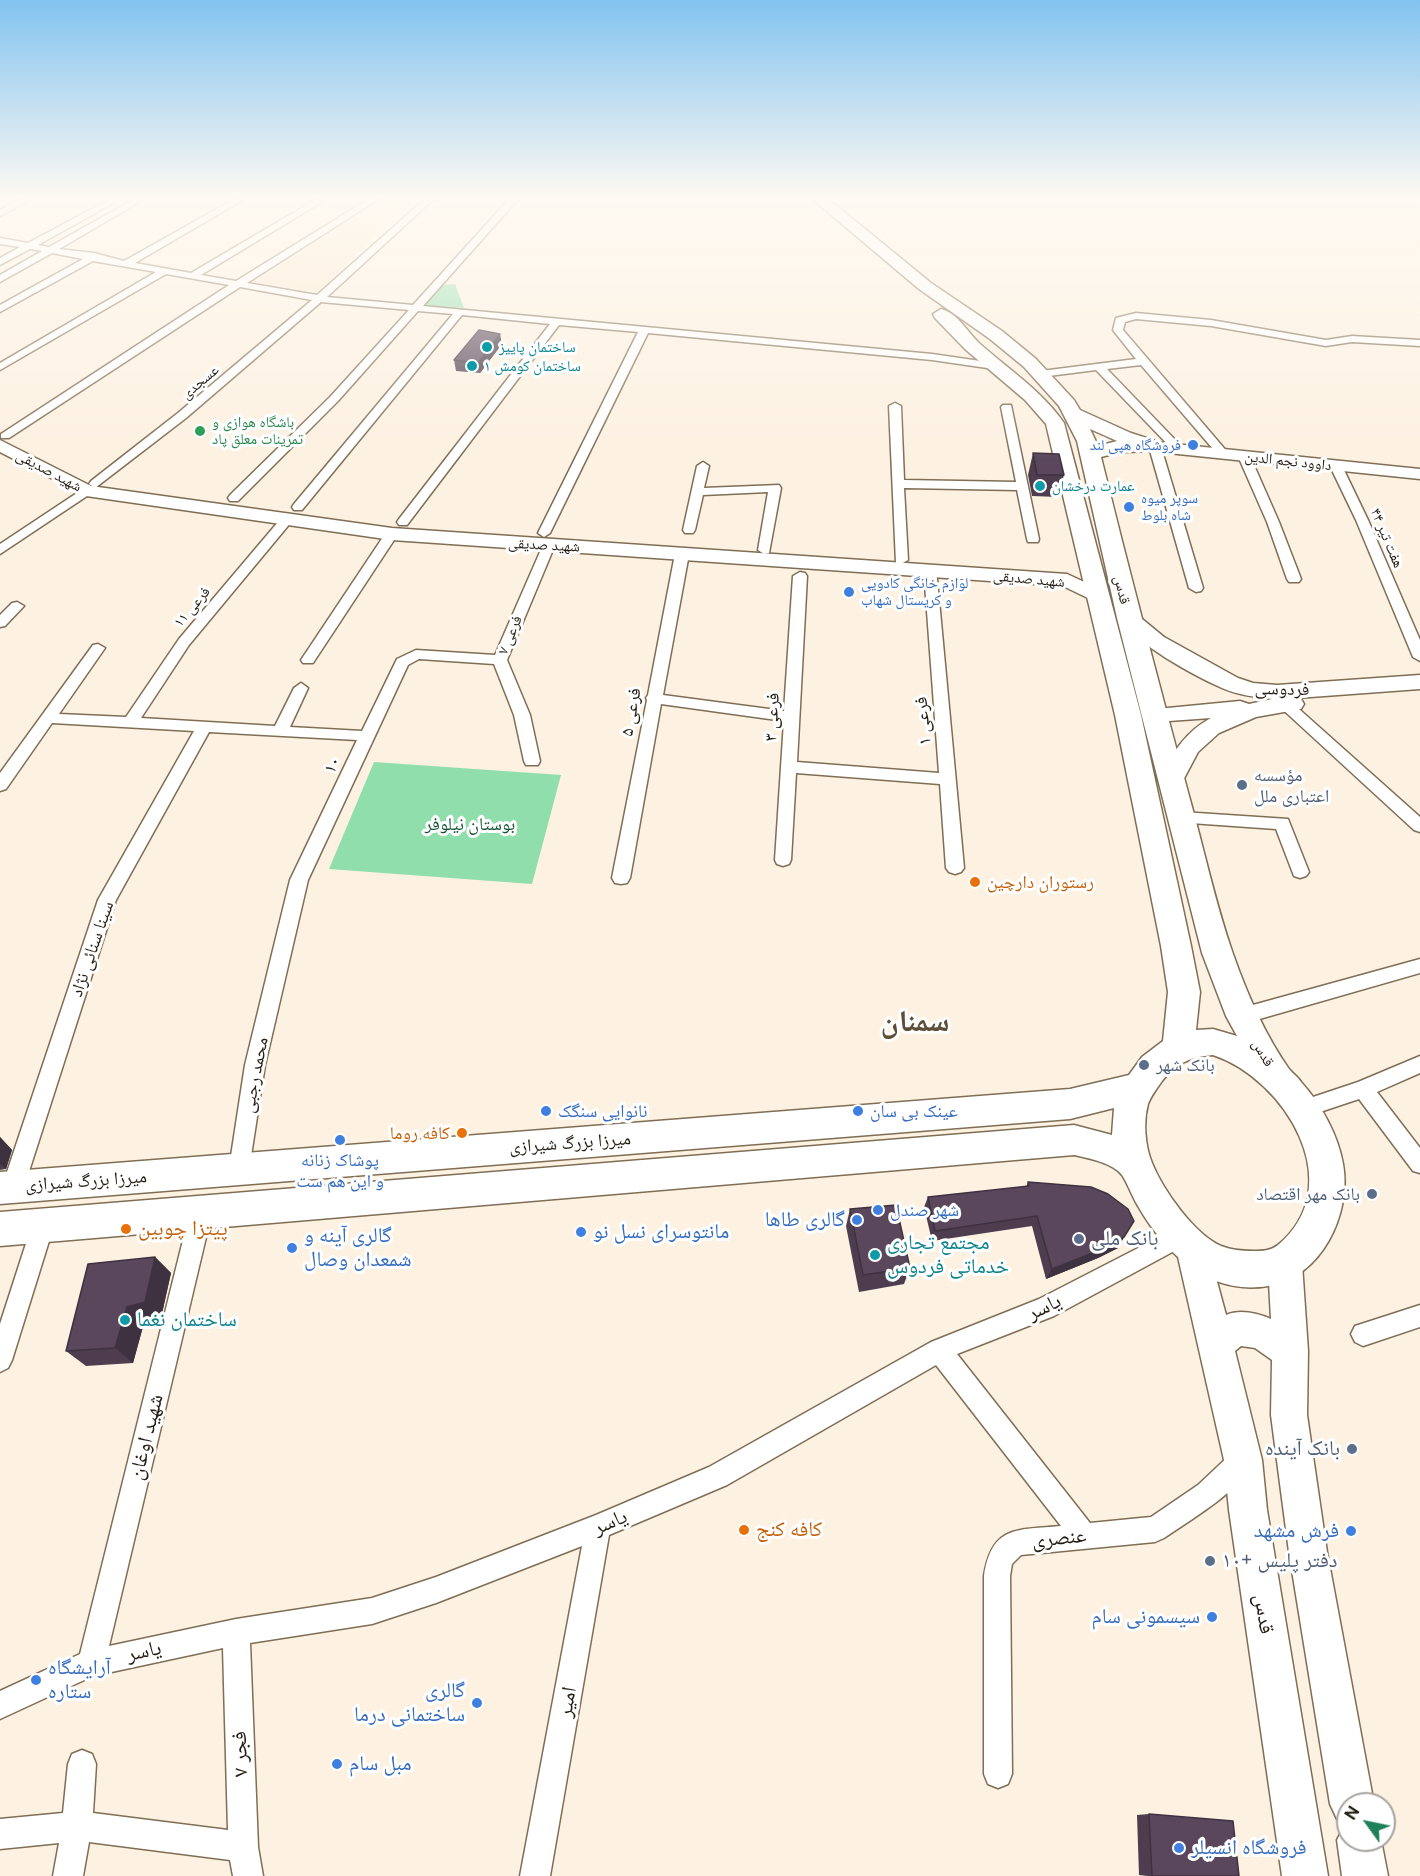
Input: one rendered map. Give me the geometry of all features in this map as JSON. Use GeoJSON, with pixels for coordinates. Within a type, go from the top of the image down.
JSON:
{"type":"FeatureCollection","features":[{"type":"Feature","properties":{"kind":"main road","name":"قدس"},"geometry":{"type":"LineString","coordinates":[[905,285],[955,326],[970,344],[994,366],[1038,402],[1055,423],[1128,715],[1184,992],[1178,1047]]}},
{"type":"Feature","properties":{"kind":"main road","name":"قدس"},"geometry":{"type":"LineString","coordinates":[[923,285],[996,335],[1041,374],[1068,407],[1087,441],[1129,618],[1217,953],[1242,1016],[1280,1083]]}},
{"type":"Feature","properties":{"kind":"main road"},"geometry":{"type":"LineString","coordinates":[[970,344],[968,335],[971,333],[985,332],[996,335]]}},
{"type":"Feature","properties":{"kind":"main road"},"geometry":{"type":"LineString","coordinates":[[1038,402],[1068,407],[1124,437],[1155,447]]}},
{"type":"Feature","properties":{"kind":"main road"},"geometry":{"type":"LineString","coordinates":[[1090,454],[1121,446],[1155,447]]}},
{"type":"Feature","properties":{"kind":"main road"},"geometry":{"type":"LineString","coordinates":[[1128,715],[1155,715]]}},
{"type":"Feature","properties":{"kind":"main road"},"geometry":{"type":"LineString","coordinates":[[1213,1042],[1251,1057],[1280,1083],[1302,1109],[1318,1135],[1326,1162],[1327,1189],[1322,1215],[1309,1240],[1285,1264],[1265,1269],[1245,1270],[1216,1261],[1187,1242],[1168,1221],[1134,1162],[1129,1135],[1130,1109],[1139,1087],[1154,1066],[1178,1047],[1193,1043],[1213,1042]]}},
{"type":"Feature","properties":{"kind":"main road","name":"میرزا بزرگ شیرازی"},"geometry":{"type":"LineString","coordinates":[[7,1187],[1070,1104],[1139,1087]]}},
{"type":"Feature","properties":{"kind":"main road"},"geometry":{"type":"LineString","coordinates":[[855,1121],[860,1158]]}},
{"type":"Feature","properties":{"kind":"main road","name":"میرزا بزرگ شیرازی"},"geometry":{"type":"LineString","coordinates":[[0,1229],[1074,1140],[1098,1145],[1134,1162]]}},
{"type":"Feature","properties":{"kind":"street"},"geometry":{"type":"LineString","coordinates":[[0,309],[43,285]]}},
{"type":"Feature","properties":{"kind":"street"},"geometry":{"type":"LineString","coordinates":[[0,367],[141,285]]}},
{"type":"Feature","properties":{"kind":"street"},"geometry":{"type":"LineString","coordinates":[[1,437],[237,285]]}},
{"type":"Feature","properties":{"kind":"street"},"geometry":{"type":"LineString","coordinates":[[241,285],[321,299],[932,357],[994,366]]}},
{"type":"Feature","properties":{"kind":"street","name":"عسجدی"},"geometry":{"type":"LineString","coordinates":[[0,550],[90,488],[173,424],[337,285]]}},
{"type":"Feature","properties":{"kind":"street"},"geometry":{"type":"LineString","coordinates":[[234,498],[333,399],[435,285]]}},
{"type":"Feature","properties":{"kind":"street","name":"فرعی ۱۱"},"geometry":{"type":"LineString","coordinates":[[130,723],[184,642],[460,312]]}},
{"type":"Feature","properties":{"kind":"street"},"geometry":{"type":"LineString","coordinates":[[1223,454],[1166,391],[1145,361],[1118,330],[1120,320],[1136,316],[1211,323],[1326,343],[1352,339],[1420,343]]}},
{"type":"Feature","properties":{"kind":"street"},"geometry":{"type":"LineString","coordinates":[[308,660],[397,528],[556,322]]}},
{"type":"Feature","properties":{"kind":"street","name":"فرعی ۷"},"geometry":{"type":"LineString","coordinates":[[532,760],[522,715],[500,660],[546,539],[644,330]]}},
{"type":"Feature","properties":{"kind":"street"},"geometry":{"type":"LineString","coordinates":[[932,357],[970,344]]}},
{"type":"Feature","properties":{"kind":"street"},"geometry":{"type":"LineString","coordinates":[[1041,374],[1145,361]]}},
{"type":"Feature","properties":{"kind":"street"},"geometry":{"type":"LineString","coordinates":[[1099,367],[1179,450]]}},
{"type":"Feature","properties":{"kind":"street"},"geometry":{"type":"LineString","coordinates":[[895,406],[901,560]]}},
{"type":"Feature","properties":{"kind":"street"},"geometry":{"type":"LineString","coordinates":[[1007,407],[1033,539]]}},
{"type":"Feature","properties":{"kind":"street","name":"شهید صدیقی"},"geometry":{"type":"LineString","coordinates":[[1,437],[90,488],[397,528],[441,539],[546,539],[764,550],[901,560],[1009,570],[1066,580],[1098,596]]}},
{"type":"Feature","properties":{"kind":"street"},"geometry":{"type":"LineString","coordinates":[[1155,447],[1196,588]]}},
{"type":"Feature","properties":{"kind":"street","name":"داوود نجم الدین"},"geometry":{"type":"LineString","coordinates":[[1155,447],[1420,474]]}},
{"type":"Feature","properties":{"kind":"street"},"geometry":{"type":"LineString","coordinates":[[1244,456],[1273,522],[1294,579]]}},
{"type":"Feature","properties":{"kind":"street"},"geometry":{"type":"LineString","coordinates":[[689,530],[703,466]]}},
{"type":"Feature","properties":{"kind":"street","name":"هفت تیر ۴۴"},"geometry":{"type":"LineString","coordinates":[[1336,466],[1362,520],[1420,657]]}},
{"type":"Feature","properties":{"kind":"street","name":"شهید صدیقی"},"geometry":{"type":"LineString","coordinates":[[90,488],[123,484],[234,498],[293,513]]}},
{"type":"Feature","properties":{"kind":"street"},"geometry":{"type":"LineString","coordinates":[[898,484],[1023,486]]}},
{"type":"Feature","properties":{"kind":"street"},"geometry":{"type":"LineString","coordinates":[[698,492],[775,488],[764,550]]}},
{"type":"Feature","properties":{"kind":"street","name":"شهید صدیقی"},"geometry":{"type":"LineString","coordinates":[[546,539],[682,554],[931,571],[1009,570],[1062,566],[1089,554]]}},
{"type":"Feature","properties":{"kind":"street","name":"فرعی ۵"},"geometry":{"type":"LineString","coordinates":[[621,878],[653,698],[682,554]]}},
{"type":"Feature","properties":{"kind":"street","name":"فرعی ۱"},"geometry":{"type":"LineString","coordinates":[[931,571],[956,868]]}},
{"type":"Feature","properties":{"kind":"street","name":"فرعی ۳"},"geometry":{"type":"LineString","coordinates":[[783,860],[800,576]]}},
{"type":"Feature","properties":{"kind":"street"},"geometry":{"type":"LineString","coordinates":[[0,623],[17,606]]}},
{"type":"Feature","properties":{"kind":"street","name":"فردوسی"},"geometry":{"type":"LineString","coordinates":[[1129,618],[1156,642],[1230,683],[1251,690],[1277,692],[1420,682]]}},
{"type":"Feature","properties":{"kind":"street"},"geometry":{"type":"LineString","coordinates":[[0,785],[98,648]]}},
{"type":"Feature","properties":{"kind":"street","name":"۱۰"},"geometry":{"type":"LineString","coordinates":[[275,982],[299,880],[402,662],[416,654],[500,660]]}},
{"type":"Feature","properties":{"kind":"street"},"geometry":{"type":"LineString","coordinates":[[280,731],[301,688]]}},
{"type":"Feature","properties":{"kind":"street","name":"فردوسی"},"geometry":{"type":"LineString","coordinates":[[1155,715],[1285,704],[1420,697]]}},
{"type":"Feature","properties":{"kind":"street"},"geometry":{"type":"LineString","coordinates":[[653,698],[791,717]]}},
{"type":"Feature","properties":{"kind":"street"},"geometry":{"type":"LineString","coordinates":[[1285,704],[1420,826]]}},
{"type":"Feature","properties":{"kind":"street","name":"فردوسی"},"geometry":{"type":"LineString","coordinates":[[1172,780],[1190,746],[1215,726],[1248,711],[1285,704]]}},
{"type":"Feature","properties":{"kind":"street"},"geometry":{"type":"LineString","coordinates":[[48,718],[368,736]]}},
{"type":"Feature","properties":{"kind":"street","name":"سینا سنائی نژاد"},"geometry":{"type":"LineString","coordinates":[[7,1187],[107,900],[204,727]]}},
{"type":"Feature","properties":{"kind":"street"},"geometry":{"type":"LineString","coordinates":[[788,767],[947,779]]}},
{"type":"Feature","properties":{"kind":"street"},"geometry":{"type":"LineString","coordinates":[[1182,818],[1282,823],[1300,872]]}},
{"type":"Feature","properties":{"kind":"street"},"geometry":{"type":"LineString","coordinates":[[1242,1016],[1420,966]]}},
{"type":"Feature","properties":{"kind":"street","name":"محمد رجبی"},"geometry":{"type":"LineString","coordinates":[[240,1169],[255,1065],[275,982]]}},
{"type":"Feature","properties":{"kind":"street"},"geometry":{"type":"LineString","coordinates":[[1302,1109],[1363,1089],[1420,1065]]}},
{"type":"Feature","properties":{"kind":"street"},"geometry":{"type":"LineString","coordinates":[[1363,1089],[1420,1164]]}},
{"type":"Feature","properties":{"kind":"street","name":"شهید اوغان"},"geometry":{"type":"LineString","coordinates":[[91,1663],[201,1212]]}},
{"type":"Feature","properties":{"kind":"street"},"geometry":{"type":"LineString","coordinates":[[0,1360],[43,1225]]}},
{"type":"Feature","properties":{"kind":"street","name":"قدس"},"geometry":{"type":"LineString","coordinates":[[1187,1242],[1217,1344],[1243,1460],[1248,1510],[1305,1876]]}},
{"type":"Feature","properties":{"kind":"street","name":"یاسر"},"geometry":{"type":"LineString","coordinates":[[0,1705],[91,1663],[236,1632],[372,1611],[436,1590],[598,1527],[718,1476],[939,1350],[1046,1308],[1187,1242]]}},
{"type":"Feature","properties":{"kind":"street"},"geometry":{"type":"LineString","coordinates":[[1285,1264],[1291,1427],[1308,1552],[1350,1792]]}},
{"type":"Feature","properties":{"kind":"street"},"geometry":{"type":"LineString","coordinates":[[1363,1334],[1420,1316]]}},
{"type":"Feature","properties":{"kind":"street"},"geometry":{"type":"LineString","coordinates":[[1217,1344],[1235,1328],[1261,1332],[1290,1352]]}},
{"type":"Feature","properties":{"kind":"street"},"geometry":{"type":"LineString","coordinates":[[939,1350],[1084,1535]]}},
{"type":"Feature","properties":{"kind":"street","name":"عنصری"},"geometry":{"type":"LineString","coordinates":[[998,1774],[997,1576],[1000,1557],[1015,1543],[1155,1529],[1207,1494],[1243,1460]]}},
{"type":"Feature","properties":{"kind":"street","name":"امیر"},"geometry":{"type":"LineString","coordinates":[[535,1876],[598,1527]]}},
{"type":"Feature","properties":{"kind":"street","name":"فجر ۷"},"geometry":{"type":"LineString","coordinates":[[236,1632],[243,1847],[248,1876]]}},
{"type":"Feature","properties":{"kind":"street"},"geometry":{"type":"LineString","coordinates":[[68,1876],[77,1826],[82,1764]]}},
{"type":"Feature","properties":{"kind":"street"},"geometry":{"type":"LineString","coordinates":[[0,1834],[77,1826],[243,1847]]}},
{"type":"Feature","properties":{"kind":"street"},"geometry":{"type":"LineString","coordinates":[[1361,1852],[1365,1876]]}},
{"type":"Feature","properties":{"kind":"shaded area"},"geometry":{"type":"Polygon","coordinates":[[[271,285],[325,285],[317,292],[271,285]]]}},
{"type":"Feature","properties":{"kind":"green space"},"geometry":{"type":"Polygon","coordinates":[[[441,285],[455,285],[464,308],[423,305],[441,285]]]}},
{"type":"Feature","properties":{"kind":"green space","name":"بوستان نیلوفر"},"geometry":{"type":"Polygon","coordinates":[[[374,762],[561,775],[532,884],[329,869],[374,762]]]}},
{"type":"Feature","properties":{"kind":"building"},"geometry":{"type":"Polygon","coordinates":[[[479,330],[500,334],[478,363],[454,360],[479,330]]]}},
{"type":"Feature","properties":{"kind":"building"},"geometry":{"type":"Polygon","coordinates":[[[1033,453],[1059,454],[1064,475],[1037,475],[1033,453]]]}},
{"type":"Feature","properties":{"kind":"building"},"geometry":{"type":"Polygon","coordinates":[[[1028,1182],[1091,1187],[1108,1194],[1128,1209],[1134,1221],[1124,1237],[1105,1248],[1052,1269],[1037,1216],[935,1231],[928,1197],[1029,1186],[1028,1182]]]}},
{"type":"Feature","properties":{"kind":"building","name":"مجتمع تجاری خدماتی فردوس"},"geometry":{"type":"Polygon","coordinates":[[[896,1205],[910,1268],[863,1275],[850,1209],[896,1205]]]}},
{"type":"Feature","properties":{"kind":"building"},"geometry":{"type":"Polygon","coordinates":[[[155,1257],[145,1302],[127,1307],[115,1348],[66,1351],[88,1264],[155,1257]]]}},
{"type":"Feature","properties":{"kind":"building","name":"فروشگاه انسیلر"},"geometry":{"type":"Polygon","coordinates":[[[1149,1814],[1233,1821],[1239,1876],[1152,1876],[1149,1814]]]}},
{"type":"Feature","properties":{"kind":"place","name":"ساختمان پاییز"},"geometry":{"type":"Point","coordinates":[487,347]}},
{"type":"Feature","properties":{"kind":"place","name":"ساختمان کومش ۱"},"geometry":{"type":"Point","coordinates":[472,366]}},
{"type":"Feature","properties":{"kind":"place","name":"باشگاه هوازی و تمرینات معلق پاد"},"geometry":{"type":"Point","coordinates":[200,431]}},
{"type":"Feature","properties":{"kind":"place","name":"فروشگاه هپی لند"},"geometry":{"type":"Point","coordinates":[1193,445]}},
{"type":"Feature","properties":{"kind":"place","name":"عمارت درخشان"},"geometry":{"type":"Point","coordinates":[1040,486]}},
{"type":"Feature","properties":{"kind":"place","name":"سوپر میوه شاه بلوط"},"geometry":{"type":"Point","coordinates":[1129,507]}},
{"type":"Feature","properties":{"kind":"place","name":"لوازم خانگی کادویی و کریستال شهاب"},"geometry":{"type":"Point","coordinates":[849,592]}},
{"type":"Feature","properties":{"kind":"place","name":"مؤسسه اعتباری ملل"},"geometry":{"type":"Point","coordinates":[1242,785]}},
{"type":"Feature","properties":{"kind":"place","name":"رستوران دارچین"},"geometry":{"type":"Point","coordinates":[975,882]}},
{"type":"Feature","properties":{"kind":"place","name":"بانک شهر"},"geometry":{"type":"Point","coordinates":[1144,1065]}},
{"type":"Feature","properties":{"kind":"place","name":"نانوایی سنگک"},"geometry":{"type":"Point","coordinates":[546,1111]}},
{"type":"Feature","properties":{"kind":"place","name":"عینک بی سان"},"geometry":{"type":"Point","coordinates":[858,1111]}},
{"type":"Feature","properties":{"kind":"place","name":"کافه روما"},"geometry":{"type":"Point","coordinates":[462,1133]}},
{"type":"Feature","properties":{"kind":"place","name":"پوشاک زنانه و این هم ست"},"geometry":{"type":"Point","coordinates":[340,1140]}},
{"type":"Feature","properties":{"kind":"place","name":"بانک مهر اقتصاد"},"geometry":{"type":"Point","coordinates":[1372,1194]}},
{"type":"Feature","properties":{"kind":"place","name":"شهر صندل"},"geometry":{"type":"Point","coordinates":[878,1210]}},
{"type":"Feature","properties":{"kind":"place","name":"گالری طاها"},"geometry":{"type":"Point","coordinates":[857,1220]}},
{"type":"Feature","properties":{"kind":"place","name":"پیتزا چوبین"},"geometry":{"type":"Point","coordinates":[126,1229]}},
{"type":"Feature","properties":{"kind":"place","name":"مانتوسرای نسل نو"},"geometry":{"type":"Point","coordinates":[581,1232]}},
{"type":"Feature","properties":{"kind":"place","name":"بانک ملی"},"geometry":{"type":"Point","coordinates":[1079,1239]}},
{"type":"Feature","properties":{"kind":"place","name":"گالری آینه و شمعدان وصال"},"geometry":{"type":"Point","coordinates":[292,1248]}},
{"type":"Feature","properties":{"kind":"place","name":"مجتمع تجاری خدماتی فردوس"},"geometry":{"type":"Point","coordinates":[875,1255]}},
{"type":"Feature","properties":{"kind":"place","name":"ساختمان نغما"},"geometry":{"type":"Point","coordinates":[125,1320]}},
{"type":"Feature","properties":{"kind":"place","name":"بانک آینده"},"geometry":{"type":"Point","coordinates":[1352,1449]}},
{"type":"Feature","properties":{"kind":"place","name":"کافه کنج"},"geometry":{"type":"Point","coordinates":[744,1530]}},
{"type":"Feature","properties":{"kind":"place","name":"فرش مشهد"},"geometry":{"type":"Point","coordinates":[1351,1531]}},
{"type":"Feature","properties":{"kind":"place","name":"دفتر پلیس +۱۰"},"geometry":{"type":"Point","coordinates":[1210,1561]}},
{"type":"Feature","properties":{"kind":"place","name":"سیسمونی سام"},"geometry":{"type":"Point","coordinates":[1212,1617]}},
{"type":"Feature","properties":{"kind":"place","name":"آرایشگاه ستاره"},"geometry":{"type":"Point","coordinates":[36,1680]}},
{"type":"Feature","properties":{"kind":"place","name":"گالری ساختمانی درما"},"geometry":{"type":"Point","coordinates":[477,1703]}},
{"type":"Feature","properties":{"kind":"place","name":"مبل سام"},"geometry":{"type":"Point","coordinates":[337,1764]}},
{"type":"Feature","properties":{"kind":"place","name":"فروشگاه انسیلر"},"geometry":{"type":"Point","coordinates":[1179,1848]}},
{"type":"Feature","properties":{"kind":"district","name":"سمنان"},"geometry":{"type":"Point","coordinates":[915,1022]}}]}
